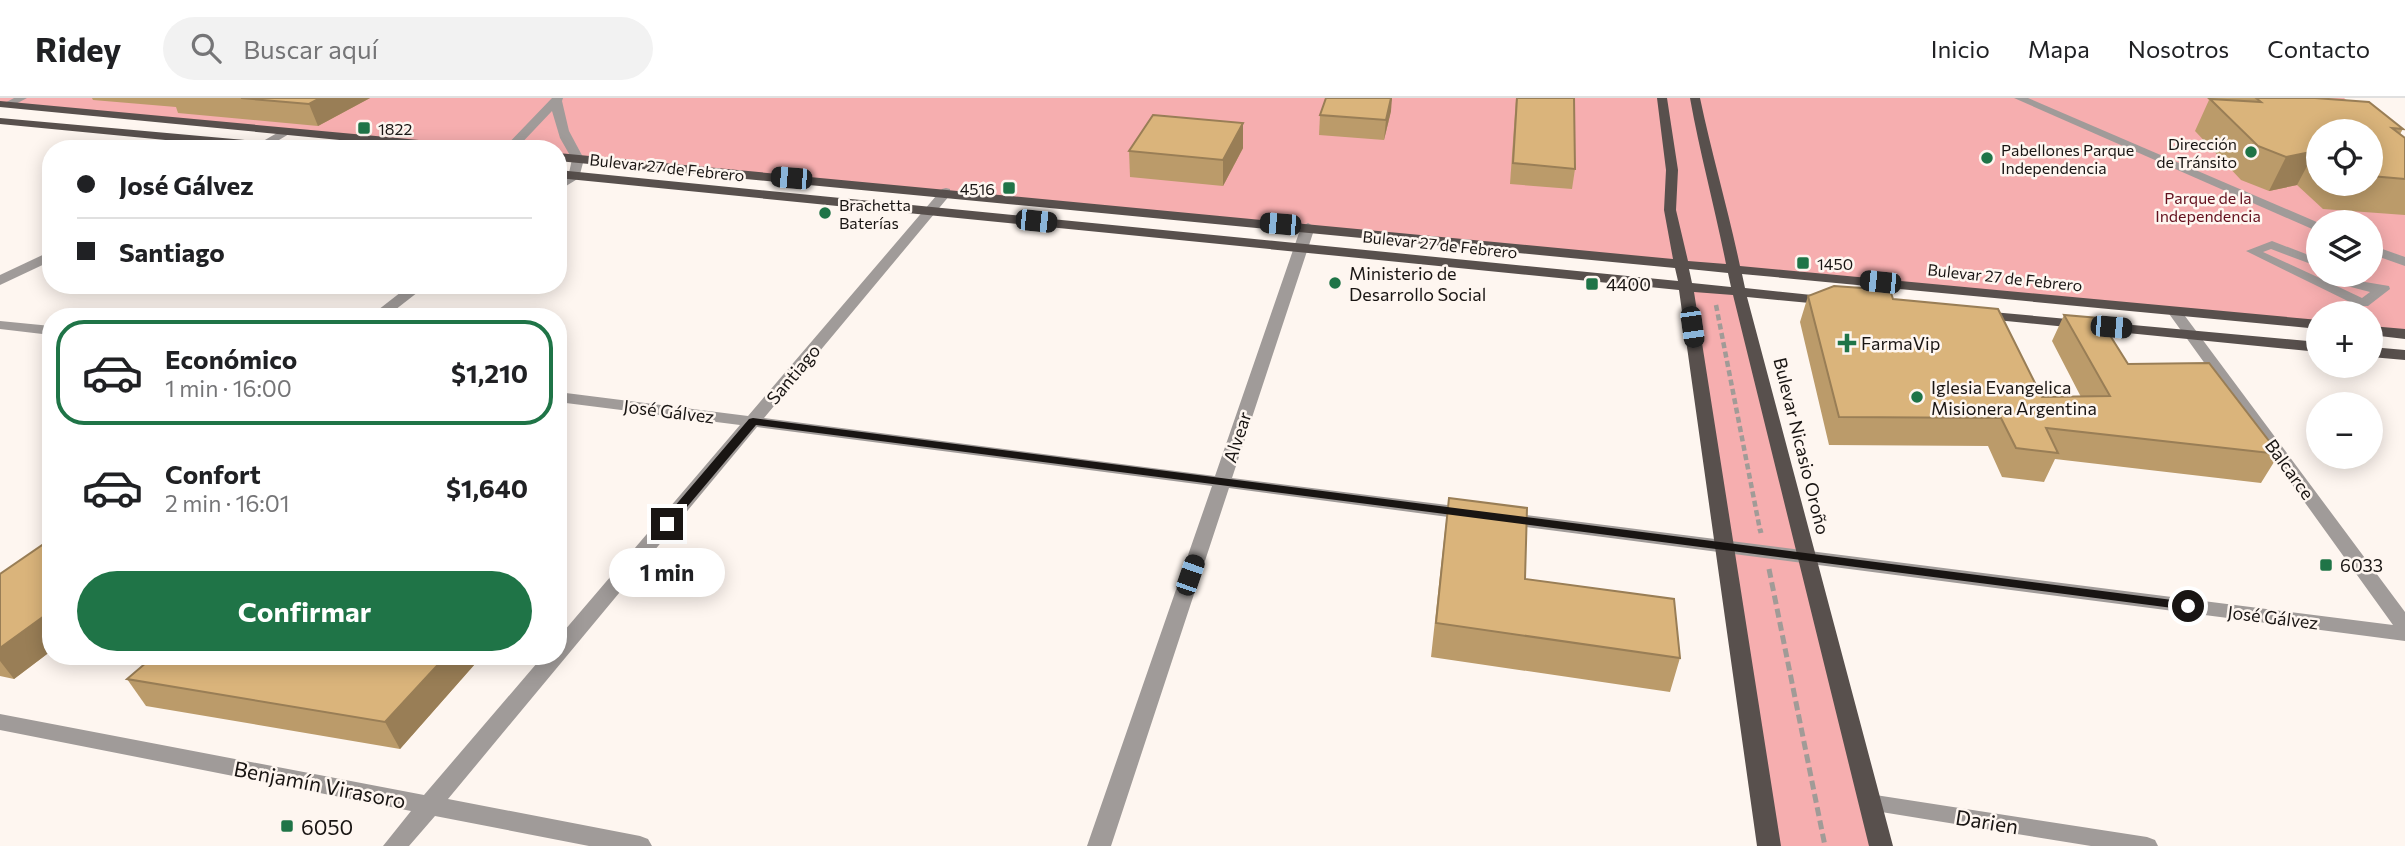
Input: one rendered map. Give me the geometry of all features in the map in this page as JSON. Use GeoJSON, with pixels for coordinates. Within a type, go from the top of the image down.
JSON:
{"type":"FeatureCollection","features":[{"type":"Feature","properties":{"kind":"main road"},"geometry":{"type":"LineString","coordinates":[[1662,98],[1672,170],[1670,210],[1686,286],[1769,846]]}},
{"type":"Feature","properties":{"kind":"main road","name":"Bulevar Nicasio Oroño"},"geometry":{"type":"LineString","coordinates":[[1695,98],[1709,172],[1881,846]]}},
{"type":"Feature","properties":{"kind":"main road"},"geometry":{"type":"LineString","coordinates":[[2,105],[380,140]]}},
{"type":"Feature","properties":{"kind":"main road"},"geometry":{"type":"LineString","coordinates":[[0,121],[189,140]]}},
{"type":"Feature","properties":{"kind":"main road","name":"Bulevar 27 de Febrero"},"geometry":{"type":"LineString","coordinates":[[567,158],[2306,324]]}},
{"type":"Feature","properties":{"kind":"main road","name":"Bulevar 27 de Febrero"},"geometry":{"type":"LineString","coordinates":[[567,175],[1851,302]]}},
{"type":"Feature","properties":{"kind":"main road"},"geometry":{"type":"LineString","coordinates":[[1960,313],[2306,346]]}},
{"type":"Feature","properties":{"kind":"main road"},"geometry":{"type":"LineString","coordinates":[[2383,331],[2405,334]]}},
{"type":"Feature","properties":{"kind":"main road"},"geometry":{"type":"LineString","coordinates":[[2383,353],[2405,355]]}},
{"type":"Feature","properties":{"kind":"street"},"geometry":{"type":"LineString","coordinates":[[2019,98],[2306,222]]}},
{"type":"Feature","properties":{"kind":"street"},"geometry":{"type":"LineString","coordinates":[[518,140],[557,99]]}},
{"type":"Feature","properties":{"kind":"street"},"geometry":{"type":"LineString","coordinates":[[557,99],[560,124],[566,140]]}},
{"type":"Feature","properties":{"kind":"street"},"geometry":{"type":"LineString","coordinates":[[271,140],[288,131]]}},
{"type":"Feature","properties":{"kind":"street"},"geometry":{"type":"LineString","coordinates":[[567,143],[578,159],[575,175],[567,181]]}},
{"type":"Feature","properties":{"kind":"street","name":"Santiago"},"geometry":{"type":"LineString","coordinates":[[567,642],[946,192]]}},
{"type":"Feature","properties":{"kind":"street","name":"Alvear"},"geometry":{"type":"LineString","coordinates":[[1099,846],[1308,227]]}},
{"type":"Feature","properties":{"kind":"street"},"geometry":{"type":"LineString","coordinates":[[2383,254],[2405,262]]}},
{"type":"Feature","properties":{"kind":"street"},"geometry":{"type":"LineString","coordinates":[[0,281],[42,260]]}},
{"type":"Feature","properties":{"kind":"street"},"geometry":{"type":"LineString","coordinates":[[388,308],[408,294]]}},
{"type":"Feature","properties":{"kind":"street","name":"Balcarce"},"geometry":{"type":"LineString","coordinates":[[2174,311],[2405,627]]}},
{"type":"Feature","properties":{"kind":"street"},"geometry":{"type":"LineString","coordinates":[[0,325],[42,330]]}},
{"type":"Feature","properties":{"kind":"street","name":"José Gálvez"},"geometry":{"type":"LineString","coordinates":[[567,398],[2405,634]]}},
{"type":"Feature","properties":{"kind":"street","name":"Santiago"},"geometry":{"type":"LineString","coordinates":[[395,846],[548,665]]}},
{"type":"Feature","properties":{"kind":"street","name":"Benjamín Virasoro"},"geometry":{"type":"LineString","coordinates":[[0,722],[640,846]]}},
{"type":"Feature","properties":{"kind":"lane"},"geometry":{"type":"LineString","coordinates":[[2,105],[22,98]]}},
{"type":"Feature","properties":{"kind":"lane"},"geometry":{"type":"LineString","coordinates":[[2306,262],[2298,255],[2261,248],[2279,260],[2306,268]]}},
{"type":"Feature","properties":{"kind":"lane"},"geometry":{"type":"LineString","coordinates":[[2279,260],[2298,255]]}},
{"type":"Feature","properties":{"kind":"lane"},"geometry":{"type":"LineString","coordinates":[[2330,288],[2363,303],[2383,290],[2374,287]]}},
{"type":"Feature","properties":{"kind":"lane","name":"Darien"},"geometry":{"type":"LineString","coordinates":[[1869,802],[2147,846]]}},
{"type":"Feature","properties":{"kind":"green space","name":"Parque de la Independencia"},"geometry":{"type":"Polygon","coordinates":[[[0,98],[2344,98],[2370,119],[2306,119],[2306,196],[2383,196],[2383,129],[2405,147],[2405,334],[2383,331],[2383,301],[2306,301],[2306,324],[567,158],[567,140],[378,140],[0,104],[0,98]]]}},
{"type":"Feature","properties":{"kind":"green space"},"geometry":{"type":"Polygon","coordinates":[[[1686,286],[1739,292],[1881,846],[1769,846],[1686,286]]]}},
{"type":"Feature","properties":{"kind":"building"},"geometry":{"type":"Polygon","coordinates":[[[241,98],[320,98],[309,104],[241,98]]]}},
{"type":"Feature","properties":{"kind":"building"},"geometry":{"type":"Polygon","coordinates":[[[1326,98],[1391,98],[1386,120],[1320,115],[1326,98]]]}},
{"type":"Feature","properties":{"kind":"building"},"geometry":{"type":"Polygon","coordinates":[[[1517,98],[1574,98],[1575,169],[1513,163],[1517,98]]]}},
{"type":"Feature","properties":{"kind":"building"},"geometry":{"type":"Polygon","coordinates":[[[2256,98],[2369,102],[2403,129],[2392,128],[2405,138],[2405,179],[2383,177],[2383,119],[2306,119],[2306,153],[2286,157],[2258,146],[2210,99],[2261,102],[2256,98]]]}},
{"type":"Feature","properties":{"kind":"building"},"geometry":{"type":"Polygon","coordinates":[[[1153,115],[1243,123],[1223,160],[1129,151],[1153,115]]]}},
{"type":"Feature","properties":{"kind":"building"},"geometry":{"type":"Polygon","coordinates":[[[1834,286],[1890,290],[1893,299],[1998,309],[2042,397],[2110,396],[2064,315],[2099,318],[2128,364],[2209,363],[2279,454],[2046,428],[2058,453],[2016,448],[2001,418],[1839,417],[1808,296],[1834,286]]]}},
{"type":"Feature","properties":{"kind":"building"},"geometry":{"type":"Polygon","coordinates":[[[1449,498],[1527,508],[1525,579],[1674,599],[1680,658],[1436,623],[1449,498]]]}},
{"type":"Feature","properties":{"kind":"building"},"geometry":{"type":"Polygon","coordinates":[[[42,545],[42,618],[0,648],[0,574],[42,545]]]}},
{"type":"Feature","properties":{"kind":"building"},"geometry":{"type":"Polygon","coordinates":[[[143,665],[438,665],[385,722],[127,679],[143,665]]]}},
{"type":"Feature","properties":{"kind":"place","name":"1822"},"geometry":{"type":"Point","coordinates":[364,128]}},
{"type":"Feature","properties":{"kind":"place","name":"Dirección de Tránsito"},"geometry":{"type":"Point","coordinates":[2251,152]}},
{"type":"Feature","properties":{"kind":"place","name":"Pabellones Parque Independencia"},"geometry":{"type":"Point","coordinates":[1987,158]}},
{"type":"Feature","properties":{"kind":"place","name":"4516"},"geometry":{"type":"Point","coordinates":[1009,188]}},
{"type":"Feature","properties":{"kind":"place","name":"Brachetta Baterías"},"geometry":{"type":"Point","coordinates":[825,213]}},
{"type":"Feature","properties":{"kind":"place","name":"1450"},"geometry":{"type":"Point","coordinates":[1803,263]}},
{"type":"Feature","properties":{"kind":"place","name":"Ministerio de Desarrollo Social"},"geometry":{"type":"Point","coordinates":[1335,283]}},
{"type":"Feature","properties":{"kind":"place","name":"4400"},"geometry":{"type":"Point","coordinates":[1592,284]}},
{"type":"Feature","properties":{"kind":"place","name":"FarmaVip"},"geometry":{"type":"Point","coordinates":[1847,343]}},
{"type":"Feature","properties":{"kind":"place","name":"Iglesia Evangelica Misionera Argentina"},"geometry":{"type":"Point","coordinates":[1917,397]}},
{"type":"Feature","properties":{"kind":"place","name":"6033"},"geometry":{"type":"Point","coordinates":[2326,565]}},
{"type":"Feature","properties":{"kind":"place","name":"6050"},"geometry":{"type":"Point","coordinates":[287,826]}},
{"type":"Feature","properties":{"kind":"route"},"geometry":{"type":"LineString","coordinates":[[667,524],[753,421],[2188,606]]}}]}
